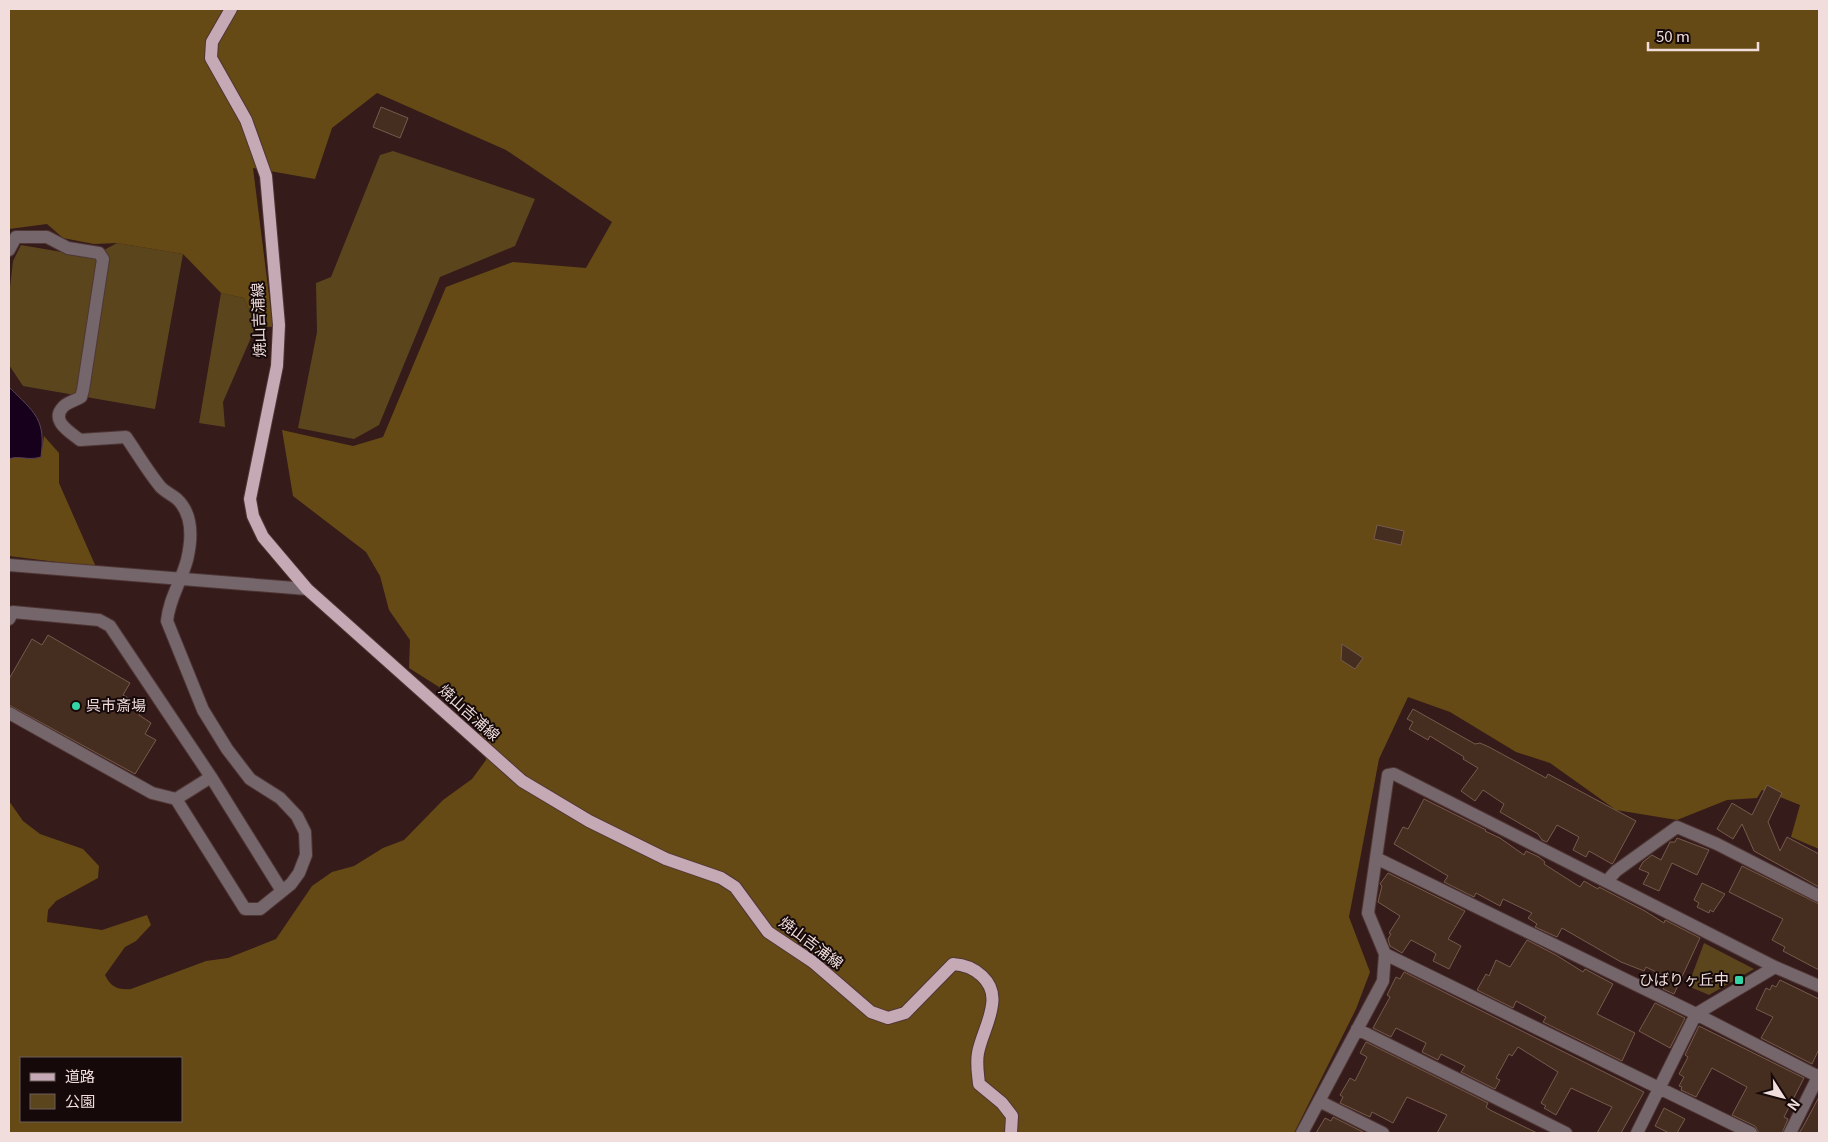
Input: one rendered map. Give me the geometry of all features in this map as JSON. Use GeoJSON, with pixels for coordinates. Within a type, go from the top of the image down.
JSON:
{"type":"FeatureCollection","features":[{"type":"Feature","properties":{"kind":"main road","name":"焼山吉浦線"},"geometry":{"type":"LineString","coordinates":[[231,9],[212,42],[211,58],[246,120],[266,176],[279,325],[277,366],[250,499],[253,516],[263,537],[307,589],[522,782],[588,821],[657,854],[721,878],[735,887],[768,932],[813,962],[871,1012],[888,1018],[905,1013],[953,964],[967,964],[982,974],[990,988],[993,1004],[978,1052],[979,1084],[1002,1103],[1012,1116],[1011,1133]]}},
{"type":"Feature","properties":{"kind":"street"},"geometry":{"type":"LineString","coordinates":[[9,250],[16,237],[47,237],[68,248],[99,253],[103,259],[83,390],[81,397],[64,405],[60,411],[59,419],[62,426],[80,440],[126,437],[160,487],[178,500],[187,513],[191,526],[190,550],[182,579],[168,606],[167,621],[203,710],[227,749],[250,779],[280,798],[297,816],[305,832],[306,855],[299,873],[291,884],[260,909],[245,909],[176,800],[152,793],[9,713]]}},
{"type":"Feature","properties":{"kind":"street"},"geometry":{"type":"LineString","coordinates":[[9,564],[307,589]]}},
{"type":"Feature","properties":{"kind":"street"},"geometry":{"type":"LineString","coordinates":[[9,619],[13,612],[99,620],[110,626],[211,777],[282,890]]}},
{"type":"Feature","properties":{"kind":"street"},"geometry":{"type":"LineString","coordinates":[[1302,1133],[1382,981],[1385,954],[1368,913],[1388,775],[1394,774],[1775,967],[1819,986]]}},
{"type":"Feature","properties":{"kind":"street"},"geometry":{"type":"LineString","coordinates":[[176,800],[211,777]]}},
{"type":"Feature","properties":{"kind":"street"},"geometry":{"type":"LineString","coordinates":[[1607,881],[1616,871],[1677,827],[1717,844],[1819,896]]}},
{"type":"Feature","properties":{"kind":"street"},"geometry":{"type":"LineString","coordinates":[[1376,858],[1819,1076],[1790,1133]]}},
{"type":"Feature","properties":{"kind":"street"},"geometry":{"type":"LineString","coordinates":[[1385,954],[1751,1133]]}},
{"type":"Feature","properties":{"kind":"street"},"geometry":{"type":"LineString","coordinates":[[1637,1133],[1660,1090],[1696,1014],[1775,967]]}},
{"type":"Feature","properties":{"kind":"street"},"geometry":{"type":"LineString","coordinates":[[1357,1029],[1566,1133]]}},
{"type":"Feature","properties":{"kind":"street"},"geometry":{"type":"LineString","coordinates":[[1319,1101],[1383,1133]]}},
{"type":"Feature","properties":{"kind":"green space"},"geometry":{"type":"Polygon","coordinates":[[[393,151],[535,199],[515,246],[440,277],[379,425],[354,439],[298,428],[317,332],[316,283],[331,277],[380,155],[393,151]]]}},
{"type":"Feature","properties":{"kind":"green space"},"geometry":{"type":"Polygon","coordinates":[[[117,243],[183,254],[155,409],[23,386],[9,365],[9,296],[13,261],[21,245],[91,257],[117,243]]]}},
{"type":"Feature","properties":{"kind":"green space"},"geometry":{"type":"Polygon","coordinates":[[[221,293],[244,298],[256,326],[223,402],[225,427],[199,423],[221,293]]]}},
{"type":"Feature","properties":{"kind":"green space"},"geometry":{"type":"Polygon","coordinates":[[[1704,943],[1754,969],[1709,995],[1688,986],[1704,943]]]}},
{"type":"Feature","properties":{"kind":"shaded area"},"geometry":{"type":"Polygon","coordinates":[[[9,9],[1819,9],[1819,849],[1791,837],[1800,805],[1762,790],[1757,798],[1727,800],[1677,820],[1616,810],[1550,763],[1516,752],[1450,712],[1408,697],[1379,759],[1349,917],[1370,972],[1356,1009],[1294,1133],[9,1133],[9,801],[23,821],[40,834],[83,849],[99,866],[98,878],[56,901],[48,910],[47,922],[102,930],[147,915],[151,925],[136,941],[125,947],[105,975],[115,987],[131,989],[206,961],[228,958],[276,939],[312,886],[332,872],[354,866],[383,848],[404,840],[443,800],[472,779],[486,760],[485,749],[469,706],[409,668],[410,640],[389,610],[380,576],[366,552],[293,496],[282,430],[353,446],[383,437],[446,287],[513,262],[586,268],[612,222],[506,150],[377,93],[332,128],[315,179],[253,168],[273,327],[256,326],[244,298],[221,293],[183,254],[117,243],[94,244],[63,238],[47,224],[9,229],[9,9]]]}},
{"type":"Feature","properties":{"kind":"shaded area"},"geometry":{"type":"Polygon","coordinates":[[[9,387],[37,417],[42,434],[41,457],[9,459],[9,387]]]}},
{"type":"Feature","properties":{"kind":"shaded area"},"geometry":{"type":"Polygon","coordinates":[[[44,436],[59,453],[59,483],[96,567],[9,556],[9,459],[41,457],[44,436]]]}},
{"type":"Feature","properties":{"kind":"building"},"geometry":{"type":"Polygon","coordinates":[[[381,107],[408,118],[400,138],[373,127],[381,107]]]}},
{"type":"Feature","properties":{"kind":"building"},"geometry":{"type":"Polygon","coordinates":[[[1377,525],[1404,531],[1401,545],[1374,539],[1377,525]]]}},
{"type":"Feature","properties":{"kind":"building","name":"呉市斎場"},"geometry":{"type":"Polygon","coordinates":[[[48,635],[130,683],[123,695],[144,707],[139,715],[151,723],[145,734],[156,740],[135,774],[9,705],[9,679],[32,639],[42,645],[48,635]]]}},
{"type":"Feature","properties":{"kind":"building"},"geometry":{"type":"Polygon","coordinates":[[[1342,644],[1363,658],[1355,669],[1341,660],[1342,644]]]}},
{"type":"Feature","properties":{"kind":"building"},"geometry":{"type":"Polygon","coordinates":[[[1413,709],[1475,744],[1480,743],[1489,747],[1546,778],[1548,774],[1636,821],[1613,863],[1589,851],[1586,857],[1573,850],[1579,837],[1557,825],[1547,842],[1542,840],[1538,834],[1500,812],[1504,804],[1483,790],[1475,801],[1461,791],[1478,768],[1430,736],[1428,740],[1409,729],[1413,722],[1407,719],[1413,709]]]}},
{"type":"Feature","properties":{"kind":"building"},"geometry":{"type":"Polygon","coordinates":[[[1767,785],[1782,793],[1768,822],[1780,851],[1787,837],[1819,854],[1819,887],[1754,851],[1742,824],[1733,839],[1717,829],[1732,803],[1752,815],[1767,785]]]}},
{"type":"Feature","properties":{"kind":"building"},"geometry":{"type":"Polygon","coordinates":[[[1424,799],[1486,830],[1524,855],[1526,851],[1539,857],[1545,862],[1544,864],[1580,887],[1584,881],[1598,889],[1599,887],[1664,923],[1665,920],[1700,938],[1674,994],[1663,989],[1668,978],[1646,967],[1644,971],[1621,962],[1562,928],[1557,937],[1535,927],[1537,924],[1528,918],[1532,913],[1503,899],[1500,906],[1476,893],[1474,897],[1444,882],[1448,876],[1394,844],[1403,827],[1408,829],[1424,799]]]}},
{"type":"Feature","properties":{"kind":"building"},"geometry":{"type":"Polygon","coordinates":[[[1677,838],[1709,850],[1697,875],[1672,863],[1659,891],[1643,884],[1649,873],[1639,869],[1643,862],[1652,855],[1661,860],[1670,842],[1675,842],[1677,838]]]}},
{"type":"Feature","properties":{"kind":"building"},"geometry":{"type":"Polygon","coordinates":[[[1742,866],[1819,904],[1819,970],[1783,951],[1785,947],[1772,940],[1783,919],[1729,892],[1742,866]]]}},
{"type":"Feature","properties":{"kind":"building"},"geometry":{"type":"Polygon","coordinates":[[[1388,873],[1465,911],[1448,939],[1461,946],[1449,969],[1433,961],[1436,954],[1411,940],[1402,953],[1390,946],[1388,939],[1391,934],[1389,933],[1400,916],[1378,902],[1382,886],[1380,884],[1388,873]]]}},
{"type":"Feature","properties":{"kind":"building"},"geometry":{"type":"Polygon","coordinates":[[[1702,883],[1725,894],[1713,912],[1710,910],[1709,913],[1697,907],[1699,903],[1694,900],[1702,883]]]}},
{"type":"Feature","properties":{"kind":"building"},"geometry":{"type":"Polygon","coordinates":[[[1527,940],[1583,972],[1585,969],[1613,984],[1597,1014],[1635,1033],[1622,1061],[1543,1022],[1546,1017],[1516,1001],[1513,1008],[1477,990],[1486,974],[1489,976],[1496,960],[1510,967],[1527,940]]]}},
{"type":"Feature","properties":{"kind":"building"},"geometry":{"type":"Polygon","coordinates":[[[1404,972],[1644,1092],[1621,1133],[1597,1133],[1612,1107],[1571,1088],[1556,1115],[1544,1108],[1546,1106],[1541,1103],[1558,1072],[1518,1047],[1512,1056],[1509,1054],[1496,1078],[1500,1080],[1495,1089],[1461,1072],[1465,1066],[1441,1054],[1438,1060],[1422,1052],[1426,1043],[1396,1028],[1391,1037],[1373,1028],[1390,997],[1387,995],[1396,977],[1400,979],[1404,972]]]}},
{"type":"Feature","properties":{"kind":"building"},"geometry":{"type":"Polygon","coordinates":[[[1780,980],[1819,999],[1819,1049],[1812,1064],[1761,1038],[1773,1017],[1756,1009],[1766,988],[1770,990],[1772,985],[1776,987],[1780,980]]]}},
{"type":"Feature","properties":{"kind":"building"},"geometry":{"type":"Polygon","coordinates":[[[1655,1003],[1685,1018],[1670,1048],[1639,1031],[1655,1003]]]}},
{"type":"Feature","properties":{"kind":"building"},"geometry":{"type":"Polygon","coordinates":[[[1699,1026],[1804,1078],[1784,1117],[1788,1119],[1782,1133],[1759,1133],[1755,1126],[1732,1115],[1747,1087],[1712,1068],[1696,1097],[1681,1090],[1682,1087],[1679,1086],[1684,1077],[1679,1074],[1688,1057],[1685,1055],[1699,1026]]]}},
{"type":"Feature","properties":{"kind":"building"},"geometry":{"type":"Polygon","coordinates":[[[1366,1042],[1488,1103],[1486,1107],[1490,1110],[1537,1133],[1437,1133],[1447,1115],[1407,1097],[1393,1123],[1372,1112],[1370,1117],[1340,1103],[1343,1097],[1340,1095],[1350,1078],[1355,1081],[1367,1057],[1360,1053],[1366,1042]]]}},
{"type":"Feature","properties":{"kind":"building"},"geometry":{"type":"Polygon","coordinates":[[[1819,1097],[1819,1133],[1799,1133],[1803,1127],[1819,1097]]]}},
{"type":"Feature","properties":{"kind":"building"},"geometry":{"type":"Polygon","coordinates":[[[1664,1108],[1685,1119],[1677,1133],[1669,1133],[1655,1126],[1664,1108]]]}},
{"type":"Feature","properties":{"kind":"building"},"geometry":{"type":"Polygon","coordinates":[[[1333,1117],[1363,1132],[1316,1133],[1325,1118],[1331,1121],[1333,1117]]]}},
{"type":"Feature","properties":{"kind":"place","name":"呉市斎場"},"geometry":{"type":"Point","coordinates":[76,706]}},
{"type":"Feature","properties":{"kind":"place","name":"ひばりヶ丘中"},"geometry":{"type":"Point","coordinates":[1739,980]}}]}
